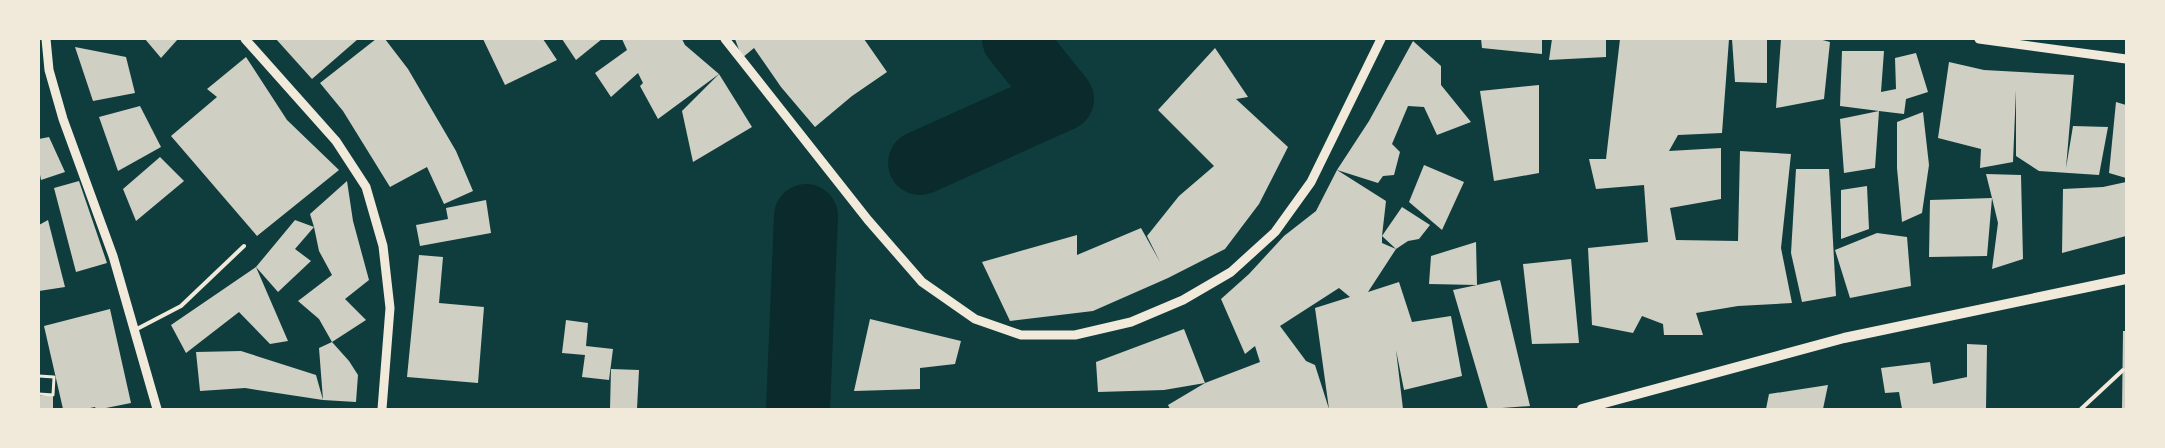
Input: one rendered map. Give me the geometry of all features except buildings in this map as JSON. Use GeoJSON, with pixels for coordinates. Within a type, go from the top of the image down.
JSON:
{"type":"FeatureCollection","features":[{"type":"Feature","properties":{"kind":"main road"},"geometry":{"type":"LineString","coordinates":[[1582,409],[1844,338],[2126,279]]}},
{"type":"Feature","properties":{"kind":"street"},"geometry":{"type":"LineString","coordinates":[[46,39],[49,70],[63,118],[113,256],[157,409]]}},
{"type":"Feature","properties":{"kind":"street"},"geometry":{"type":"LineString","coordinates":[[245,39],[336,141],[366,187],[383,246],[390,308],[382,409]]}},
{"type":"Feature","properties":{"kind":"street"},"geometry":{"type":"LineString","coordinates":[[725,39],[868,220],[922,282],[975,319],[1021,335],[1074,335],[1131,322],[1183,300],[1231,272],[1276,232],[1311,182],[1381,39]]}},
{"type":"Feature","properties":{"kind":"street"},"geometry":{"type":"LineString","coordinates":[[1979,39],[2126,59]]}},
{"type":"Feature","properties":{"kind":"lane"},"geometry":{"type":"LineString","coordinates":[[135,330],[181,306],[244,246]]}},
{"type":"Feature","properties":{"kind":"lane"},"geometry":{"type":"LineString","coordinates":[[2081,409],[2123,370]]}},
{"type":"Feature","properties":{"kind":"path"},"geometry":{"type":"LineString","coordinates":[[39,376],[54,377],[53,395],[39,394]]}},
{"type":"Feature","properties":{"kind":"waterway"},"geometry":{"type":"LineString","coordinates":[[920,163],[1062,99],[1014,39]]}},
{"type":"Feature","properties":{"kind":"waterway"},"geometry":{"type":"LineString","coordinates":[[798,409],[806,216]]}}]}
